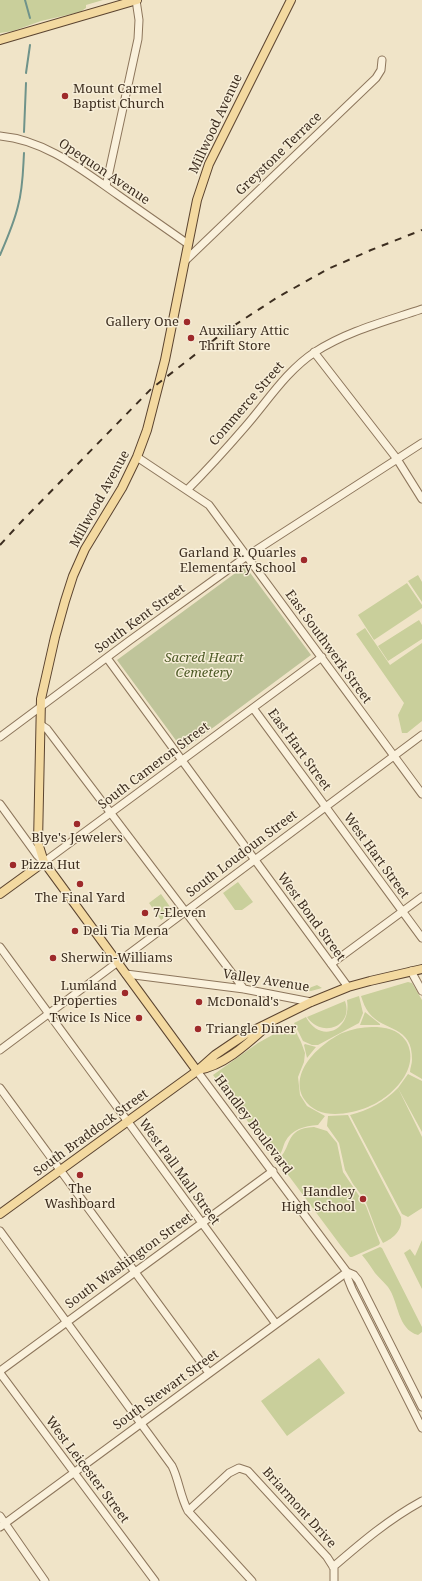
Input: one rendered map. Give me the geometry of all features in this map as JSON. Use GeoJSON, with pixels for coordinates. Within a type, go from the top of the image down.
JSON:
{"type":"FeatureCollection","features":[{"type":"Feature","properties":{"kind":"main road"},"geometry":{"type":"LineString","coordinates":[[0,40],[137,0]]}},
{"type":"Feature","properties":{"kind":"main road","name":"Millwood Avenue"},"geometry":{"type":"LineString","coordinates":[[197,1070],[44,862],[38,843],[41,700],[54,637],[73,576],[85,549],[122,488],[137,457],[147,430],[157,397],[197,200],[208,164],[291,0]]}},
{"type":"Feature","properties":{"kind":"main road","name":"South Cameron Street"},"geometry":{"type":"LineString","coordinates":[[0,894],[44,862]]}},
{"type":"Feature","properties":{"kind":"main road","name":"Valley Avenue"},"geometry":{"type":"LineString","coordinates":[[311,1002],[348,987],[422,969]]}},
{"type":"Feature","properties":{"kind":"main road","name":"South Braddock Street"},"geometry":{"type":"LineString","coordinates":[[0,1214],[236,1041],[311,1002]]}},
{"type":"Feature","properties":{"kind":"street"},"geometry":{"type":"LineString","coordinates":[[106,186],[138,39],[139,20],[137,0]]}},
{"type":"Feature","properties":{"kind":"street","name":"Greystone Terrace"},"geometry":{"type":"LineString","coordinates":[[185,261],[376,78],[381,70],[382,60]]}},
{"type":"Feature","properties":{"kind":"street","name":"Opequon Avenue"},"geometry":{"type":"LineString","coordinates":[[0,136],[21,140],[50,150],[106,186],[188,244]]}},
{"type":"Feature","properties":{"kind":"street","name":"Commerce Street"},"geometry":{"type":"LineString","coordinates":[[187,490],[245,427],[286,377],[314,352],[333,342],[360,331],[422,309]]}},
{"type":"Feature","properties":{"kind":"street"},"geometry":{"type":"LineString","coordinates":[[314,352],[397,459],[422,499]]}},
{"type":"Feature","properties":{"kind":"street","name":"South Kent Street"},"geometry":{"type":"LineString","coordinates":[[0,737],[247,556],[422,443]]}},
{"type":"Feature","properties":{"kind":"street","name":"East Southwerk Street"},"geometry":{"type":"LineString","coordinates":[[137,457],[209,505],[422,794]]}},
{"type":"Feature","properties":{"kind":"street","name":"South Cameron Street"},"geometry":{"type":"LineString","coordinates":[[44,862],[322,657]]}},
{"type":"Feature","properties":{"kind":"street","name":"West Bond Street"},"geometry":{"type":"LineString","coordinates":[[108,658],[348,987]]}},
{"type":"Feature","properties":{"kind":"street","name":"East Hart Street"},"geometry":{"type":"LineString","coordinates":[[253,708],[326,807]]}},
{"type":"Feature","properties":{"kind":"street"},"geometry":{"type":"LineString","coordinates":[[41,725],[47,729],[111,812],[244,989]]}},
{"type":"Feature","properties":{"kind":"street","name":"South Loudoun Street"},"geometry":{"type":"LineString","coordinates":[[0,1050],[422,735]]}},
{"type":"Feature","properties":{"kind":"street"},"geometry":{"type":"LineString","coordinates":[[0,804],[37,855],[44,862]]}},
{"type":"Feature","properties":{"kind":"street","name":"West Hart Street"},"geometry":{"type":"LineString","coordinates":[[326,807],[422,938]]}},
{"type":"Feature","properties":{"kind":"street"},"geometry":{"type":"LineString","coordinates":[[331,964],[422,897]]}},
{"type":"Feature","properties":{"kind":"street","name":"West Pall Mall Street"},"geometry":{"type":"LineString","coordinates":[[0,947],[276,1324]]}},
{"type":"Feature","properties":{"kind":"street"},"geometry":{"type":"LineString","coordinates":[[411,971],[422,992]]}},
{"type":"Feature","properties":{"kind":"street","name":"Valley Avenue"},"geometry":{"type":"LineString","coordinates":[[126,974],[244,989],[311,1002]]}},
{"type":"Feature","properties":{"kind":"street","name":"Handley Boulevard"},"geometry":{"type":"LineString","coordinates":[[197,1070],[347,1272],[352,1289],[422,1428]]}},
{"type":"Feature","properties":{"kind":"street"},"geometry":{"type":"LineString","coordinates":[[0,1088],[209,1373]]}},
{"type":"Feature","properties":{"kind":"street","name":"South Washington Street"},"geometry":{"type":"LineString","coordinates":[[0,1372],[273,1171]]}},
{"type":"Feature","properties":{"kind":"street"},"geometry":{"type":"LineString","coordinates":[[0,1231],[172,1466],[178,1480],[183,1503],[188,1510],[252,1581]]}},
{"type":"Feature","properties":{"kind":"street","name":"Handley Boulevard"},"geometry":{"type":"LineString","coordinates":[[347,1272],[354,1275],[358,1280],[421,1405]]}},
{"type":"Feature","properties":{"kind":"street","name":"South Stewart Street"},"geometry":{"type":"LineString","coordinates":[[3,1525],[347,1272]]}},
{"type":"Feature","properties":{"kind":"street"},"geometry":{"type":"LineString","coordinates":[[380,1345],[389,1341]]}},
{"type":"Feature","properties":{"kind":"street","name":"West Leicester Street"},"geometry":{"type":"LineString","coordinates":[[0,1372],[155,1581]]}},
{"type":"Feature","properties":{"kind":"street"},"geometry":{"type":"LineString","coordinates":[[412,1408],[421,1405]]}},
{"type":"Feature","properties":{"kind":"street","name":"Briarmont Drive"},"geometry":{"type":"LineString","coordinates":[[188,1510],[229,1473],[239,1468],[243,1469],[252,1474],[281,1505],[327,1557],[333,1567]]}},
{"type":"Feature","properties":{"kind":"street"},"geometry":{"type":"LineString","coordinates":[[334,1581],[333,1567],[381,1526],[403,1511],[422,1501]]}},
{"type":"Feature","properties":{"kind":"street"},"geometry":{"type":"LineString","coordinates":[[0,1516],[3,1525],[45,1581]]}},
{"type":"Feature","properties":{"kind":"green space"},"geometry":{"type":"Polygon","coordinates":[[[0,0],[103,0],[86,5],[86,8],[80,12],[41,21],[13,31],[0,33],[0,0]]]}},
{"type":"Feature","properties":{"kind":"green space","name":"Sacred Heart Cemetery"},"geometry":{"type":"Polygon","coordinates":[[[245,566],[311,655],[183,750],[117,660],[245,566]]]}},
{"type":"Feature","properties":{"kind":"green space"},"geometry":{"type":"Polygon","coordinates":[[[418,575],[422,582],[422,602],[408,581],[418,575]]]}},
{"type":"Feature","properties":{"kind":"green space"},"geometry":{"type":"Polygon","coordinates":[[[407,583],[422,605],[422,608],[374,640],[358,615],[407,583]]]}},
{"type":"Feature","properties":{"kind":"green space"},"geometry":{"type":"Polygon","coordinates":[[[419,620],[422,625],[422,639],[388,661],[378,646],[419,620]]]}},
{"type":"Feature","properties":{"kind":"green space"},"geometry":{"type":"Polygon","coordinates":[[[365,628],[390,665],[422,643],[422,721],[407,733],[402,733],[398,715],[404,703],[356,634],[365,628]]]}},
{"type":"Feature","properties":{"kind":"green space"},"geometry":{"type":"Polygon","coordinates":[[[238,882],[253,902],[242,910],[235,910],[223,893],[238,882]]]}},
{"type":"Feature","properties":{"kind":"green space"},"geometry":{"type":"Polygon","coordinates":[[[161,894],[173,911],[161,920],[149,903],[161,894]]]}},
{"type":"Feature","properties":{"kind":"green space"},"geometry":{"type":"Polygon","coordinates":[[[408,982],[412,983],[422,1000],[422,1079],[410,1072],[412,1060],[411,1049],[408,1041],[396,1030],[375,1019],[366,1009],[361,996],[408,982]]]}},
{"type":"Feature","properties":{"kind":"green space"},"geometry":{"type":"Polygon","coordinates":[[[294,985],[304,989],[317,985],[322,988],[311,991],[291,989],[290,987],[294,985]]]}},
{"type":"Feature","properties":{"kind":"green space"},"geometry":{"type":"Polygon","coordinates":[[[359,996],[363,1013],[359,1023],[318,1045],[312,1045],[303,1041],[294,1023],[306,1017],[312,1025],[319,1030],[326,1032],[334,1030],[345,1020],[347,1000],[359,996]]]}},
{"type":"Feature","properties":{"kind":"green space"},"geometry":{"type":"Polygon","coordinates":[[[345,1001],[347,1010],[345,1017],[341,1023],[335,1027],[321,1027],[313,1024],[307,1017],[345,1001]]]}},
{"type":"Feature","properties":{"kind":"green space"},"geometry":{"type":"Polygon","coordinates":[[[365,1012],[380,1024],[380,1025],[360,1025],[365,1012]]]}},
{"type":"Feature","properties":{"kind":"green space"},"geometry":{"type":"Polygon","coordinates":[[[292,1024],[305,1053],[304,1062],[298,1077],[300,1095],[307,1106],[325,1116],[318,1125],[303,1127],[291,1134],[285,1142],[281,1153],[276,1159],[213,1075],[258,1043],[292,1024]]]}},
{"type":"Feature","properties":{"kind":"green space"},"geometry":{"type":"Polygon","coordinates":[[[372,1027],[395,1031],[406,1041],[410,1051],[410,1061],[402,1081],[386,1097],[377,1103],[356,1111],[331,1114],[314,1109],[304,1099],[300,1089],[300,1079],[303,1069],[309,1060],[325,1044],[342,1033],[357,1028],[372,1027]]]}},
{"type":"Feature","properties":{"kind":"green space"},"geometry":{"type":"Polygon","coordinates":[[[304,1045],[316,1047],[307,1058],[304,1045]]]}},
{"type":"Feature","properties":{"kind":"green space"},"geometry":{"type":"Polygon","coordinates":[[[408,1074],[422,1081],[422,1132],[398,1088],[408,1074]]]}},
{"type":"Feature","properties":{"kind":"green space"},"geometry":{"type":"Polygon","coordinates":[[[398,1088],[422,1137],[422,1208],[408,1217],[402,1214],[350,1115],[364,1111],[376,1105],[398,1088]]]}},
{"type":"Feature","properties":{"kind":"green space"},"geometry":{"type":"Polygon","coordinates":[[[348,1115],[401,1217],[401,1226],[397,1233],[391,1239],[383,1243],[377,1232],[365,1200],[345,1170],[339,1143],[327,1126],[328,1116],[348,1115]]]}},
{"type":"Feature","properties":{"kind":"green space"},"geometry":{"type":"Polygon","coordinates":[[[314,1127],[327,1131],[337,1143],[343,1172],[366,1206],[380,1243],[379,1245],[352,1257],[350,1257],[341,1246],[277,1160],[282,1155],[293,1135],[297,1131],[304,1128],[314,1127]]]}},
{"type":"Feature","properties":{"kind":"green space"},"geometry":{"type":"Polygon","coordinates":[[[422,1240],[422,1289],[404,1253],[410,1249],[415,1256],[422,1240]]]}},
{"type":"Feature","properties":{"kind":"green space"},"geometry":{"type":"Polygon","coordinates":[[[380,1247],[382,1248],[422,1327],[422,1332],[418,1335],[411,1332],[406,1327],[399,1314],[392,1293],[362,1255],[380,1247]]]}},
{"type":"Feature","properties":{"kind":"green space"},"geometry":{"type":"Polygon","coordinates":[[[319,1358],[345,1393],[287,1436],[261,1401],[319,1358]]]}},
{"type":"Feature","properties":{"kind":"waterway"},"geometry":{"type":"LineString","coordinates":[[25,0],[30,18]]}},
{"type":"Feature","properties":{"kind":"waterway"},"geometry":{"type":"LineString","coordinates":[[26,73],[30,45]]}},
{"type":"Feature","properties":{"kind":"waterway"},"geometry":{"type":"LineString","coordinates":[[24,132],[26,83]]}},
{"type":"Feature","properties":{"kind":"waterway"},"geometry":{"type":"LineString","coordinates":[[0,255],[12,225],[20,199],[24,153]]}},
{"type":"Feature","properties":{"kind":"railway"},"geometry":{"type":"LineString","coordinates":[[0,545],[151,389],[224,332],[278,297],[328,269],[422,230]]}},
{"type":"Feature","properties":{"kind":"place","name":"Mount Carmel Baptist Church"},"geometry":{"type":"Point","coordinates":[65,96]}},
{"type":"Feature","properties":{"kind":"place","name":"Gallery One"},"geometry":{"type":"Point","coordinates":[187,322]}},
{"type":"Feature","properties":{"kind":"place","name":"Auxiliary Attic Thrift Store"},"geometry":{"type":"Point","coordinates":[191,338]}},
{"type":"Feature","properties":{"kind":"place","name":"Garland R. Quarles Elementary School"},"geometry":{"type":"Point","coordinates":[304,560]}},
{"type":"Feature","properties":{"kind":"place","name":"Blye's Jewelers"},"geometry":{"type":"Point","coordinates":[77,824]}},
{"type":"Feature","properties":{"kind":"place","name":"Pizza Hut"},"geometry":{"type":"Point","coordinates":[13,865]}},
{"type":"Feature","properties":{"kind":"place","name":"The Final Yard"},"geometry":{"type":"Point","coordinates":[80,884]}},
{"type":"Feature","properties":{"kind":"place","name":"7-Eleven"},"geometry":{"type":"Point","coordinates":[145,913]}},
{"type":"Feature","properties":{"kind":"place","name":"Deli Tia Mena"},"geometry":{"type":"Point","coordinates":[75,931]}},
{"type":"Feature","properties":{"kind":"place","name":"Sherwin-Williams"},"geometry":{"type":"Point","coordinates":[53,958]}},
{"type":"Feature","properties":{"kind":"place","name":"Lumland Properties"},"geometry":{"type":"Point","coordinates":[125,993]}},
{"type":"Feature","properties":{"kind":"place","name":"McDonald's"},"geometry":{"type":"Point","coordinates":[199,1002]}},
{"type":"Feature","properties":{"kind":"place","name":"Twice Is Nice"},"geometry":{"type":"Point","coordinates":[139,1018]}},
{"type":"Feature","properties":{"kind":"place","name":"Triangle Diner"},"geometry":{"type":"Point","coordinates":[198,1029]}},
{"type":"Feature","properties":{"kind":"place","name":"The Washboard"},"geometry":{"type":"Point","coordinates":[80,1175]}},
{"type":"Feature","properties":{"kind":"place","name":"Handley High School"},"geometry":{"type":"Point","coordinates":[363,1199]}}]}
